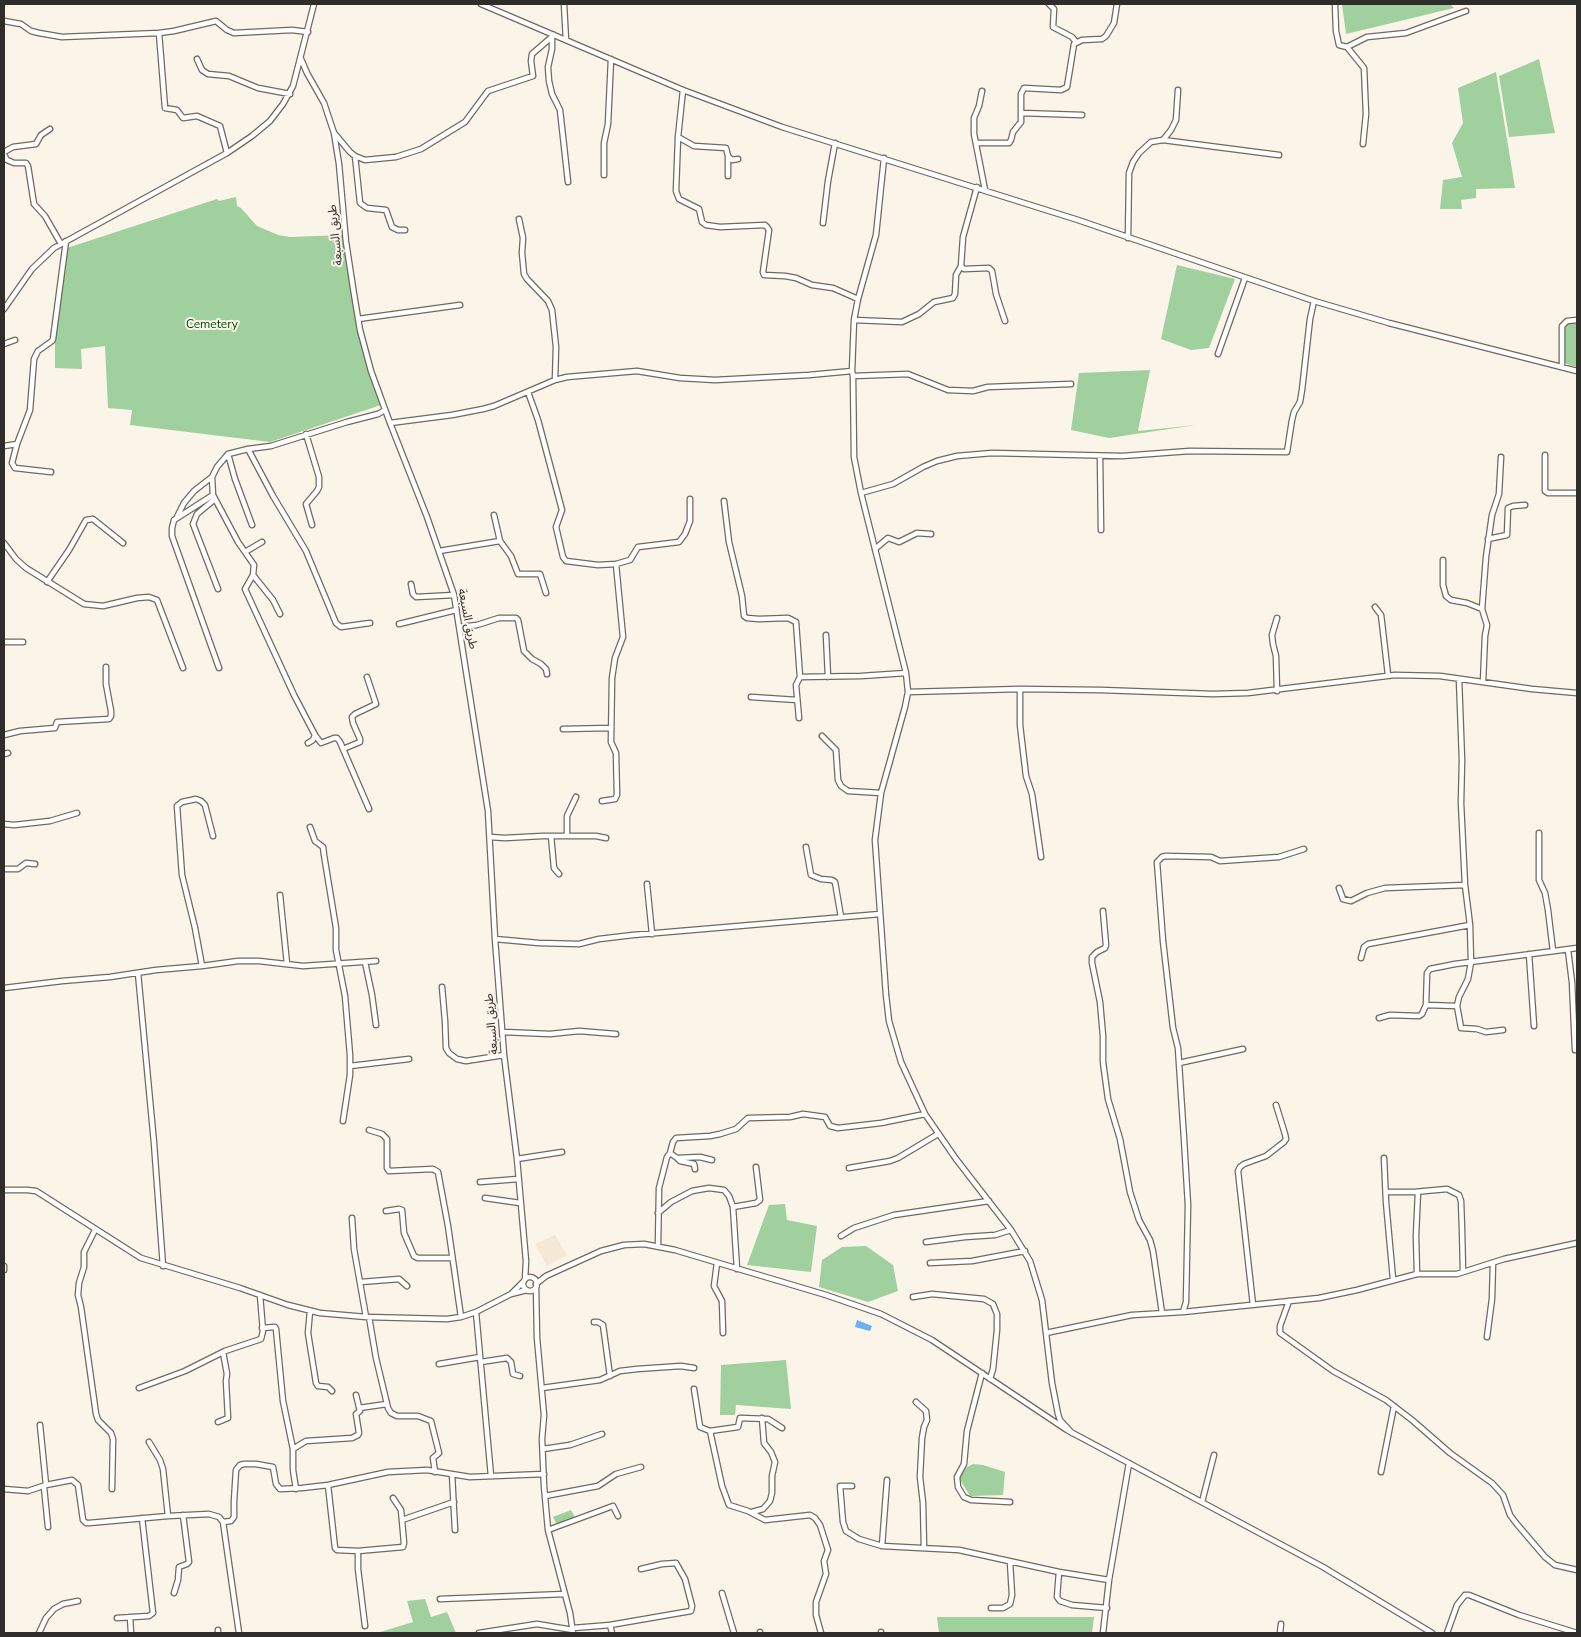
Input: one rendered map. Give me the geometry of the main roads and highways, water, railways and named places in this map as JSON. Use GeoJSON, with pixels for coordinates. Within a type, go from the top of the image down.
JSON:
{"type":"FeatureCollection","features":[{"type":"Feature","properties":{"kind":"water"},"geometry":{"type":"Polygon","coordinates":[[[857,1320],[872,1326],[870,1331],[855,1327],[857,1320]]]}},
{"type":"Feature","properties":{"kind":"park label","name":"Cemetery"},"geometry":{"type":"Point","coordinates":[212,325]}}]}
